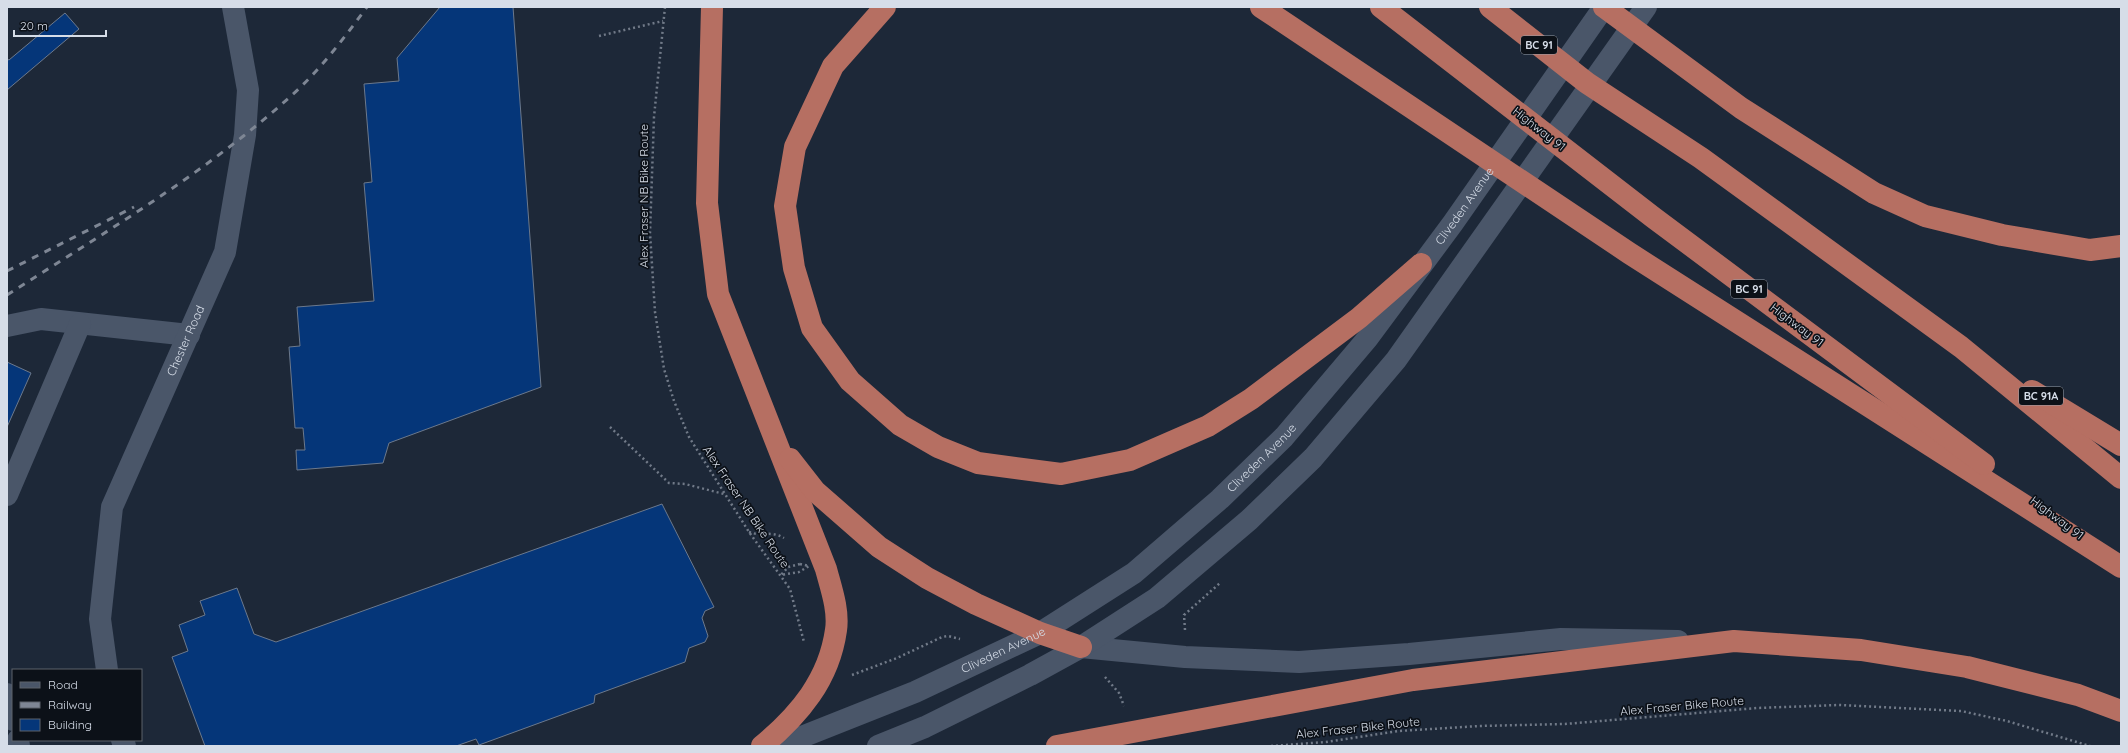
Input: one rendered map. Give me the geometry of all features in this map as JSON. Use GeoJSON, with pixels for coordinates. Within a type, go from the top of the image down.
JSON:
{"type":"FeatureCollection","features":[{"type":"Feature","properties":{"kind":"highway"},"geometry":{"type":"LineString","coordinates":[[712,7],[707,203],[718,294],[826,569],[834,597],[836,629],[826,667],[818,685],[789,724],[762,746]]}},
{"type":"Feature","properties":{"kind":"highway"},"geometry":{"type":"LineString","coordinates":[[885,7],[833,66],[795,147],[785,206],[794,268],[812,328],[850,381],[900,426],[938,447],[978,463],[1061,474],[1130,460],[1208,426],[1251,399],[1359,318],[1421,264]]}},
{"type":"Feature","properties":{"kind":"highway"},"geometry":{"type":"LineString","coordinates":[[1261,7],[1629,253],[2121,566]]}},
{"type":"Feature","properties":{"kind":"highway","name":"Highway 91"},"geometry":{"type":"LineString","coordinates":[[1381,7],[1654,218],[2121,566]]}},
{"type":"Feature","properties":{"kind":"highway","name":"BC 91"},"geometry":{"type":"LineString","coordinates":[[1490,7],[1587,83],[1701,158],[1961,347],[2121,478]]}},
{"type":"Feature","properties":{"kind":"highway"},"geometry":{"type":"LineString","coordinates":[[1604,7],[1741,108],[1874,193],[1925,216],[2002,235],[2090,250],[2121,246]]}},
{"type":"Feature","properties":{"kind":"highway","name":"BC 91A"},"geometry":{"type":"LineString","coordinates":[[1961,347],[2121,445]]}},
{"type":"Feature","properties":{"kind":"highway"},"geometry":{"type":"LineString","coordinates":[[778,444],[815,491],[879,547],[927,578],[1040,633],[1081,647]]}},
{"type":"Feature","properties":{"kind":"highway"},"geometry":{"type":"LineString","coordinates":[[1057,746],[1414,680],[1734,641],[1861,650],[1967,667],[2078,694],[2121,710]]}},
{"type":"Feature","properties":{"kind":"street","name":"Chester Road"},"geometry":{"type":"LineString","coordinates":[[108,669],[100,619],[112,507],[225,252],[245,135],[248,90],[233,7]]}},
{"type":"Feature","properties":{"kind":"street","name":"Cliveden Avenue"},"geometry":{"type":"LineString","coordinates":[[779,746],[915,692],[1040,633],[1134,573],[1220,499],[1284,437],[1367,339],[1453,222],[1604,7]]}},
{"type":"Feature","properties":{"kind":"street"},"geometry":{"type":"LineString","coordinates":[[878,746],[925,727],[1030,675],[1081,647],[1158,598],[1249,520],[1313,458],[1396,360],[1646,7]]}},
{"type":"Feature","properties":{"kind":"street"},"geometry":{"type":"LineString","coordinates":[[7,326],[41,319],[188,334]]}},
{"type":"Feature","properties":{"kind":"street"},"geometry":{"type":"LineString","coordinates":[[7,495],[80,324]]}},
{"type":"Feature","properties":{"kind":"street"},"geometry":{"type":"LineString","coordinates":[[1081,647],[1185,657],[1299,662],[1409,654],[1562,639],[1734,641]]}},
{"type":"Feature","properties":{"kind":"street"},"geometry":{"type":"LineString","coordinates":[[7,694],[12,716]]}},
{"type":"Feature","properties":{"kind":"path","name":"Alex Fraser NB Bike Route"},"geometry":{"type":"LineString","coordinates":[[666,7],[663,21],[654,116],[650,233],[655,312],[664,368],[674,401],[689,437],[749,532],[790,589],[805,644]]}},
{"type":"Feature","properties":{"kind":"path"},"geometry":{"type":"LineString","coordinates":[[599,36],[663,21]]}},
{"type":"Feature","properties":{"kind":"path"},"geometry":{"type":"LineString","coordinates":[[610,427],[669,483],[685,484],[725,494]]}},
{"type":"Feature","properties":{"kind":"path"},"geometry":{"type":"LineString","coordinates":[[749,532],[759,535],[772,532],[785,538]]}},
{"type":"Feature","properties":{"kind":"path"},"geometry":{"type":"LineString","coordinates":[[854,675],[897,658],[942,637],[958,639]]}},
{"type":"Feature","properties":{"kind":"path"},"geometry":{"type":"LineString","coordinates":[[1101,672],[1119,693],[1124,707]]}},
{"type":"Feature","properties":{"kind":"path","name":"Alex Fraser Bike Route"},"geometry":{"type":"LineString","coordinates":[[1271,746],[1326,742],[1399,731],[1565,724],[1757,708],[1839,705],[1914,708],[1961,712],[2007,721],[2090,746]]}},
{"type":"Feature","properties":{"kind":"building"},"geometry":{"type":"Polygon","coordinates":[[[440,7],[513,7],[541,387],[389,443],[383,463],[297,470],[296,450],[305,450],[303,428],[295,428],[289,347],[300,346],[297,307],[374,301],[364,183],[372,182],[364,84],[399,81],[397,58],[440,7]]]}},
{"type":"Feature","properties":{"kind":"building"},"geometry":{"type":"Polygon","coordinates":[[[65,13],[79,29],[7,90],[7,59],[9,60],[65,13]]]}},
{"type":"Feature","properties":{"kind":"building"},"geometry":{"type":"Polygon","coordinates":[[[7,362],[31,373],[7,427],[7,362]]]}},
{"type":"Feature","properties":{"kind":"building"},"geometry":{"type":"Polygon","coordinates":[[[662,504],[714,607],[705,611],[702,618],[708,636],[705,642],[689,648],[685,662],[595,695],[594,703],[479,745],[476,739],[456,746],[205,746],[172,657],[188,651],[179,625],[205,615],[200,601],[237,588],[254,634],[276,642],[662,504]]]}},
{"type":"Feature","properties":{"kind":"railway"},"geometry":{"type":"LineString","coordinates":[[7,295],[154,201],[190,176],[259,123],[313,75],[341,42],[367,7]]}},
{"type":"Feature","properties":{"kind":"railway"},"geometry":{"type":"LineString","coordinates":[[7,271],[134,207]]}}]}
